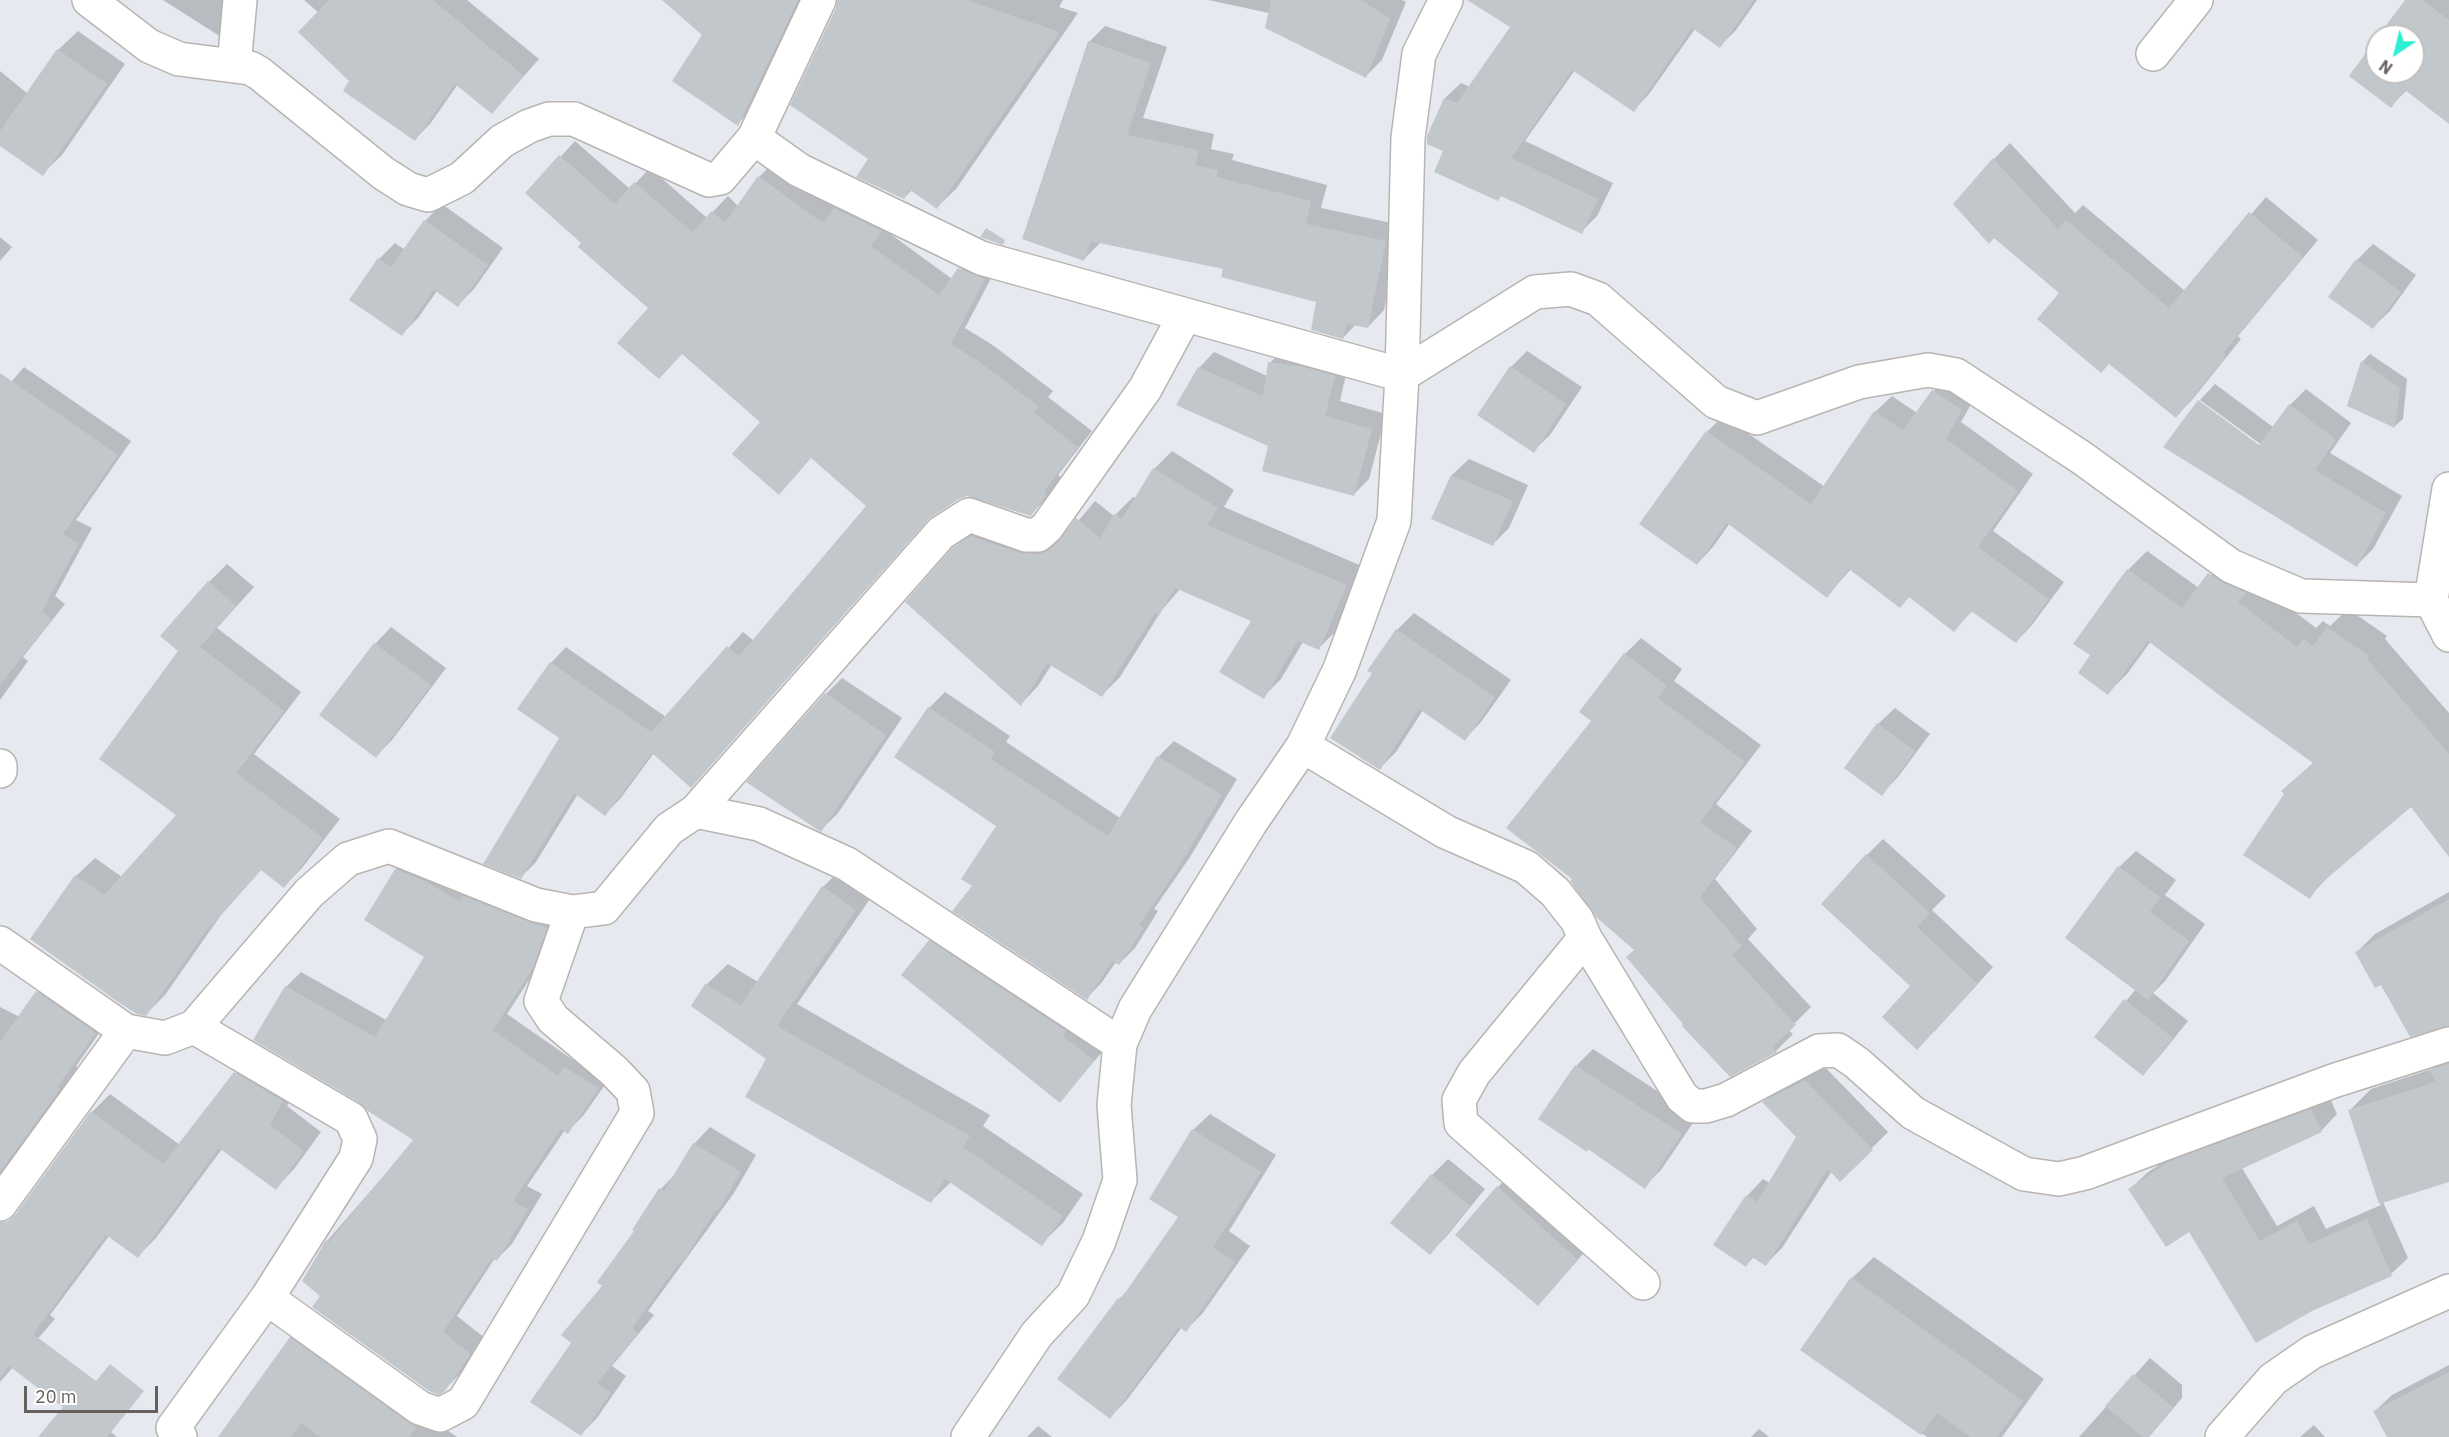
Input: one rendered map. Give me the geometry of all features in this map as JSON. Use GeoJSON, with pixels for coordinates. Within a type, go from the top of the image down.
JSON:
{"type":"FeatureCollection","features":[{"type":"Feature","properties":{"kind":"street"},"geometry":{"type":"LineString","coordinates":[[89,0],[149,46],[179,59],[250,68],[259,73],[383,173],[408,189],[428,195],[462,178],[502,141],[529,126],[549,119],[574,119],[709,180],[720,178],[754,138],[819,0]]}},
{"type":"Feature","properties":{"kind":"street"},"geometry":{"type":"LineString","coordinates":[[234,66],[240,0]]}},
{"type":"Feature","properties":{"kind":"street"},"geometry":{"type":"LineString","coordinates":[[968,1437],[1037,1334],[1073,1295],[1100,1241],[1120,1180],[1114,1105],[1120,1044],[1135,1009],[1251,822],[1303,746],[1340,669],[1394,521],[1402,375],[1408,138],[1419,54],[1446,0]]}},
{"type":"Feature","properties":{"kind":"street"},"geometry":{"type":"LineString","coordinates":[[2153,54],[2196,0]]}},
{"type":"Feature","properties":{"kind":"street"},"geometry":{"type":"LineString","coordinates":[[754,138],[799,170],[981,258],[1402,375],[1535,292],[1571,289],[1599,299],[1716,402],[1757,418],[1859,382],[1928,370],[1956,375],[2082,458],[2231,566],[2301,596],[2431,600]]}},
{"type":"Feature","properties":{"kind":"street"},"geometry":{"type":"LineString","coordinates":[[0,943],[126,1031],[165,1038],[194,1027],[309,893],[348,858],[389,846],[536,905],[572,912],[604,908],[669,829],[696,811],[940,533],[969,515],[1026,535],[1038,535],[1047,527],[1144,389],[1185,315]]}},
{"type":"Feature","properties":{"kind":"street"},"geometry":{"type":"LineString","coordinates":[[2449,489],[2431,600],[2449,635]]}},
{"type":"Feature","properties":{"kind":"street"},"geometry":{"type":"LineString","coordinates":[[1303,746],[1446,832],[1526,867],[1555,892],[1577,920],[1585,938],[1682,1097],[1694,1106],[1706,1106],[1726,1100],[1819,1051],[1838,1050],[1913,1113],[2025,1174],[2059,1179],[2085,1173],[2333,1081],[2449,1044]]}},
{"type":"Feature","properties":{"kind":"street"},"geometry":{"type":"LineString","coordinates":[[0,766],[0,771]]}},
{"type":"Feature","properties":{"kind":"street"},"geometry":{"type":"LineString","coordinates":[[696,811],[759,824],[847,864],[1120,1044]]}},
{"type":"Feature","properties":{"kind":"street"},"geometry":{"type":"LineString","coordinates":[[267,1298],[420,1408],[440,1415],[463,1402],[637,1113],[633,1091],[554,1018],[541,1001],[572,912]]}},
{"type":"Feature","properties":{"kind":"street"},"geometry":{"type":"LineString","coordinates":[[1585,938],[1474,1073],[1459,1100],[1461,1123],[1643,1283]]}},
{"type":"Feature","properties":{"kind":"street"},"geometry":{"type":"LineString","coordinates":[[173,1434],[267,1298],[356,1158],[360,1139],[351,1119],[194,1027]]}},
{"type":"Feature","properties":{"kind":"street"},"geometry":{"type":"LineString","coordinates":[[0,1204],[126,1031]]}},
{"type":"Feature","properties":{"kind":"street"},"geometry":{"type":"LineString","coordinates":[[2222,1437],[2273,1379],[2312,1352],[2449,1291]]}},
{"type":"Feature","properties":{"kind":"building"},"geometry":{"type":"Polygon","coordinates":[[[329,0],[433,0],[524,76],[492,114],[455,84],[415,141],[343,91],[349,81],[298,32],[329,0]]]}},
{"type":"Feature","properties":{"kind":"building"},"geometry":{"type":"Polygon","coordinates":[[[662,0],[798,0],[738,126],[672,81],[702,35],[662,0]]]}},
{"type":"Feature","properties":{"kind":"building"},"geometry":{"type":"Polygon","coordinates":[[[837,0],[966,0],[1060,32],[937,209],[910,190],[904,199],[856,177],[868,159],[790,105],[836,8],[837,0]]]}},
{"type":"Feature","properties":{"kind":"building"},"geometry":{"type":"Polygon","coordinates":[[[1271,0],[1361,0],[1390,19],[1366,78],[1265,28],[1271,0]]]}},
{"type":"Feature","properties":{"kind":"building"},"geometry":{"type":"Polygon","coordinates":[[[1467,0],[1754,0],[1720,48],[1692,28],[1634,112],[1572,70],[1511,158],[1598,199],[1582,234],[1501,196],[1498,201],[1434,172],[1443,151],[1427,144],[1427,136],[1444,98],[1457,103],[1510,27],[1467,0]]]}},
{"type":"Feature","properties":{"kind":"building"},"geometry":{"type":"Polygon","coordinates":[[[2405,0],[2422,0],[2449,20],[2449,124],[2405,90],[2391,108],[2349,76],[2365,54],[2365,84],[2425,84],[2425,24],[2387,24],[2405,0]]]}},
{"type":"Feature","properties":{"kind":"building"},"geometry":{"type":"Polygon","coordinates":[[[1088,41],[1151,63],[1127,135],[1199,150],[1195,165],[1218,170],[1217,177],[1311,201],[1306,224],[1386,241],[1368,328],[1347,324],[1343,339],[1311,330],[1316,302],[1221,277],[1223,269],[1091,241],[1084,261],[1022,239],[1088,41]]]}},
{"type":"Feature","properties":{"kind":"building"},"geometry":{"type":"Polygon","coordinates":[[[57,49],[107,84],[43,176],[0,146],[0,131],[57,49]]]}},
{"type":"Feature","properties":{"kind":"building"},"geometry":{"type":"Polygon","coordinates":[[[559,155],[615,204],[634,182],[692,232],[712,211],[725,223],[758,176],[823,223],[834,208],[882,231],[871,246],[939,295],[958,268],[985,279],[951,344],[978,361],[1039,407],[1034,413],[1078,447],[1044,491],[1047,494],[1031,516],[967,496],[927,520],[691,788],[652,753],[605,816],[574,793],[521,879],[483,864],[559,738],[517,709],[550,662],[651,732],[727,646],[739,656],[866,506],[811,458],[779,495],[732,454],[760,422],[682,354],[659,379],[617,343],[648,308],[578,247],[581,243],[525,193],[559,155]]]}},
{"type":"Feature","properties":{"kind":"building"},"geometry":{"type":"Polygon","coordinates":[[[1993,158],[2058,229],[2066,220],[2169,308],[2249,212],[2303,257],[2223,353],[2226,356],[2176,418],[2109,364],[2101,373],[2037,319],[2059,293],[1994,238],[1989,244],[1953,204],[1993,158]]]}},
{"type":"Feature","properties":{"kind":"building"},"geometry":{"type":"Polygon","coordinates":[[[424,220],[488,265],[458,307],[434,290],[402,336],[349,300],[378,258],[391,267],[424,220]]]}},
{"type":"Feature","properties":{"kind":"building"},"geometry":{"type":"Polygon","coordinates":[[[986,228],[1005,240],[1003,245],[980,237],[986,228]]]}},
{"type":"Feature","properties":{"kind":"building"},"geometry":{"type":"Polygon","coordinates":[[[2356,259],[2401,292],[2373,329],[2328,297],[2356,259]]]}},
{"type":"Feature","properties":{"kind":"building"},"geometry":{"type":"Polygon","coordinates":[[[2361,361],[2400,388],[2395,428],[2347,406],[2361,361]]]}},
{"type":"Feature","properties":{"kind":"building"},"geometry":{"type":"Polygon","coordinates":[[[1268,362],[1304,367],[1335,376],[1325,416],[1372,429],[1354,496],[1262,471],[1268,446],[1176,405],[1198,367],[1263,396],[1268,362]]]}},
{"type":"Feature","properties":{"kind":"building"},"geometry":{"type":"Polygon","coordinates":[[[1510,366],[1566,404],[1534,453],[1477,415],[1510,366]]]}},
{"type":"Feature","properties":{"kind":"building"},"geometry":{"type":"Polygon","coordinates":[[[0,373],[118,455],[63,534],[79,543],[42,611],[52,619],[0,685],[0,373]]]}},
{"type":"Feature","properties":{"kind":"building"},"geometry":{"type":"Polygon","coordinates":[[[1932,390],[1962,410],[1946,439],[2018,491],[1978,547],[2049,599],[2016,643],[1971,611],[1954,632],[1909,597],[1900,608],[1849,569],[1827,598],[1727,523],[1697,565],[1639,524],[1706,431],[1811,504],[1874,411],[1903,430],[1932,390]]]}},
{"type":"Feature","properties":{"kind":"building"},"geometry":{"type":"Polygon","coordinates":[[[2198,400],[2259,445],[2289,404],[2336,440],[2315,470],[2386,513],[2357,567],[2163,447],[2198,400]]]}},
{"type":"Feature","properties":{"kind":"building"},"geometry":{"type":"Polygon","coordinates":[[[1153,468],[1218,508],[1207,525],[1347,585],[1319,650],[1298,641],[1264,699],[1219,672],[1251,621],[1175,588],[1159,615],[1155,613],[1102,697],[1047,663],[1021,706],[905,602],[953,547],[971,536],[1020,553],[1038,554],[1050,549],[1059,541],[1076,518],[1100,538],[1114,514],[1122,519],[1153,468]]]}},
{"type":"Feature","properties":{"kind":"building"},"geometry":{"type":"Polygon","coordinates":[[[1451,475],[1513,501],[1493,546],[1431,519],[1451,475]]]}},
{"type":"Feature","properties":{"kind":"building"},"geometry":{"type":"Polygon","coordinates":[[[2127,569],[2182,608],[2208,573],[2223,583],[2246,593],[2238,602],[2297,647],[2303,639],[2313,646],[2327,627],[2369,656],[2367,659],[2449,754],[2449,857],[2411,807],[2318,886],[2310,899],[2243,855],[2284,794],[2281,791],[2313,763],[2148,641],[2108,695],[2078,673],[2090,655],[2073,644],[2127,569]]]}},
{"type":"Feature","properties":{"kind":"building"},"geometry":{"type":"Polygon","coordinates":[[[208,581],[236,606],[200,647],[284,711],[236,773],[323,838],[284,888],[261,870],[203,935],[146,1016],[137,1014],[118,1002],[30,939],[75,875],[104,895],[176,815],[99,759],[178,651],[160,636],[208,581]]]}},
{"type":"Feature","properties":{"kind":"building"},"geometry":{"type":"Polygon","coordinates":[[[1396,629],[1495,697],[1465,741],[1419,709],[1380,770],[1330,738],[1372,673],[1367,671],[1396,629]]]}},
{"type":"Feature","properties":{"kind":"building"},"geometry":{"type":"Polygon","coordinates":[[[374,643],[431,685],[376,758],[319,715],[374,643]]]}},
{"type":"Feature","properties":{"kind":"building"},"geometry":{"type":"Polygon","coordinates":[[[1624,653],[1667,686],[1658,698],[1745,762],[1700,822],[1737,848],[1700,897],[1742,946],[1732,955],[1796,1025],[1772,1047],[1777,1052],[1730,1077],[1682,1026],[1683,1024],[1626,957],[1634,950],[1596,917],[1570,881],[1572,879],[1506,828],[1591,721],[1579,712],[1624,653]]]}},
{"type":"Feature","properties":{"kind":"building"},"geometry":{"type":"Polygon","coordinates":[[[825,693],[886,735],[821,832],[746,782],[825,693]]]}},
{"type":"Feature","properties":{"kind":"building"},"geometry":{"type":"Polygon","coordinates":[[[928,707],[995,752],[991,759],[1108,836],[1157,756],[1222,795],[1175,873],[1139,925],[1144,928],[1119,965],[1112,961],[1087,1000],[952,911],[972,886],[961,879],[996,826],[894,757],[928,707]]]}},
{"type":"Feature","properties":{"kind":"building"},"geometry":{"type":"Polygon","coordinates":[[[1877,723],[1915,751],[1882,796],[1844,768],[1877,723]]]}},
{"type":"Feature","properties":{"kind":"building"},"geometry":{"type":"Polygon","coordinates":[[[1866,854],[1930,913],[1917,927],[1978,984],[1917,1050],[1882,1017],[1910,986],[1821,904],[1866,854]]]}},
{"type":"Feature","properties":{"kind":"building"},"geometry":{"type":"Polygon","coordinates":[[[2118,866],[2160,897],[2150,912],[2189,941],[2148,1000],[2065,938],[2118,866]]]}},
{"type":"Feature","properties":{"kind":"building"},"geometry":{"type":"Polygon","coordinates":[[[395,869],[427,882],[460,902],[463,896],[547,928],[533,968],[493,1030],[558,1076],[564,1067],[599,1088],[568,1134],[561,1129],[513,1201],[528,1210],[497,1261],[492,1258],[443,1332],[471,1354],[444,1392],[439,1395],[429,1391],[312,1307],[320,1296],[302,1281],[326,1240],[329,1242],[413,1140],[368,1111],[360,1103],[253,1040],[285,986],[375,1037],[424,957],[364,920],[395,869]]]}},
{"type":"Feature","properties":{"kind":"building"},"geometry":{"type":"Polygon","coordinates":[[[822,886],[856,910],[777,1026],[970,1136],[963,1147],[1063,1216],[1042,1246],[945,1179],[931,1203],[745,1097],[766,1059],[691,1006],[705,984],[741,1005],[822,886]]]}},
{"type":"Feature","properties":{"kind":"building"},"geometry":{"type":"Polygon","coordinates":[[[2449,899],[2449,1026],[2410,1037],[2381,985],[2375,988],[2355,952],[2449,899]]]}},
{"type":"Feature","properties":{"kind":"building"},"geometry":{"type":"Polygon","coordinates":[[[929,940],[1066,1031],[1063,1036],[1094,1061],[1060,1103],[901,975],[929,940]]]}},
{"type":"Feature","properties":{"kind":"building"},"geometry":{"type":"Polygon","coordinates":[[[36,991],[96,1033],[57,1087],[60,1089],[0,1172],[0,1042],[36,991]]]}},
{"type":"Feature","properties":{"kind":"building"},"geometry":{"type":"Polygon","coordinates":[[[2124,999],[2173,1038],[2143,1076],[2094,1037],[2124,999]]]}},
{"type":"Feature","properties":{"kind":"building"},"geometry":{"type":"Polygon","coordinates":[[[2449,1064],[2449,1182],[2379,1204],[2348,1110],[2436,1082],[2429,1070],[2449,1064]]]}},
{"type":"Feature","properties":{"kind":"building"},"geometry":{"type":"Polygon","coordinates":[[[1575,1065],[1682,1134],[1645,1189],[1588,1149],[1587,1152],[1538,1119],[1575,1065]]]}},
{"type":"Feature","properties":{"kind":"building"},"geometry":{"type":"Polygon","coordinates":[[[234,1072],[283,1101],[270,1125],[304,1151],[276,1190],[219,1148],[138,1258],[106,1235],[33,1334],[96,1381],[110,1364],[144,1391],[107,1437],[38,1437],[63,1407],[9,1366],[0,1378],[0,1222],[8,1221],[15,1215],[91,1111],[163,1164],[234,1072]]]}},
{"type":"Feature","properties":{"kind":"building"},"geometry":{"type":"Polygon","coordinates":[[[1805,1080],[1873,1150],[1840,1182],[1828,1169],[1766,1266],[1752,1257],[1746,1267],[1713,1245],[1746,1195],[1757,1202],[1796,1137],[1762,1102],[1805,1080]]]}},
{"type":"Feature","properties":{"kind":"building"},"geometry":{"type":"Polygon","coordinates":[[[2311,1109],[2322,1132],[2222,1178],[2260,1241],[2297,1221],[2309,1244],[2367,1219],[2392,1276],[2312,1311],[2256,1343],[2189,1232],[2166,1247],[2128,1189],[2170,1161],[2311,1109]]]}},
{"type":"Feature","properties":{"kind":"building"},"geometry":{"type":"Polygon","coordinates":[[[1192,1129],[1261,1172],[1213,1247],[1235,1262],[1186,1332],[1179,1327],[1110,1419],[1057,1379],[1118,1298],[1120,1300],[1178,1217],[1149,1199],[1192,1129]]]}},
{"type":"Feature","properties":{"kind":"building"},"geometry":{"type":"Polygon","coordinates":[[[693,1143],[741,1172],[718,1211],[716,1210],[682,1263],[680,1262],[632,1328],[638,1333],[597,1383],[611,1393],[581,1436],[530,1402],[571,1343],[561,1335],[602,1286],[597,1282],[634,1231],[632,1230],[659,1188],[664,1191],[693,1143]]]}},
{"type":"Feature","properties":{"kind":"building"},"geometry":{"type":"Polygon","coordinates":[[[1431,1174],[1470,1206],[1430,1255],[1390,1223],[1431,1174]]]}},
{"type":"Feature","properties":{"kind":"building"},"geometry":{"type":"Polygon","coordinates":[[[1497,1186],[1578,1260],[1538,1306],[1455,1235],[1497,1186]]]}},
{"type":"Feature","properties":{"kind":"building"},"geometry":{"type":"Polygon","coordinates":[[[1851,1277],[2023,1401],[1997,1437],[1970,1437],[1937,1413],[1921,1435],[1800,1350],[1851,1277]]]}},
{"type":"Feature","properties":{"kind":"building"},"geometry":{"type":"Polygon","coordinates":[[[290,1337],[417,1427],[409,1437],[320,1437],[301,1423],[291,1437],[218,1437],[290,1337]]]}},
{"type":"Feature","properties":{"kind":"building"},"geometry":{"type":"Polygon","coordinates":[[[2449,1372],[2449,1437],[2387,1437],[2373,1411],[2449,1372]]]}},
{"type":"Feature","properties":{"kind":"building"},"geometry":{"type":"Polygon","coordinates":[[[2133,1374],[2173,1407],[2148,1437],[2143,1437],[2105,1406],[2133,1374]]]}}]}
